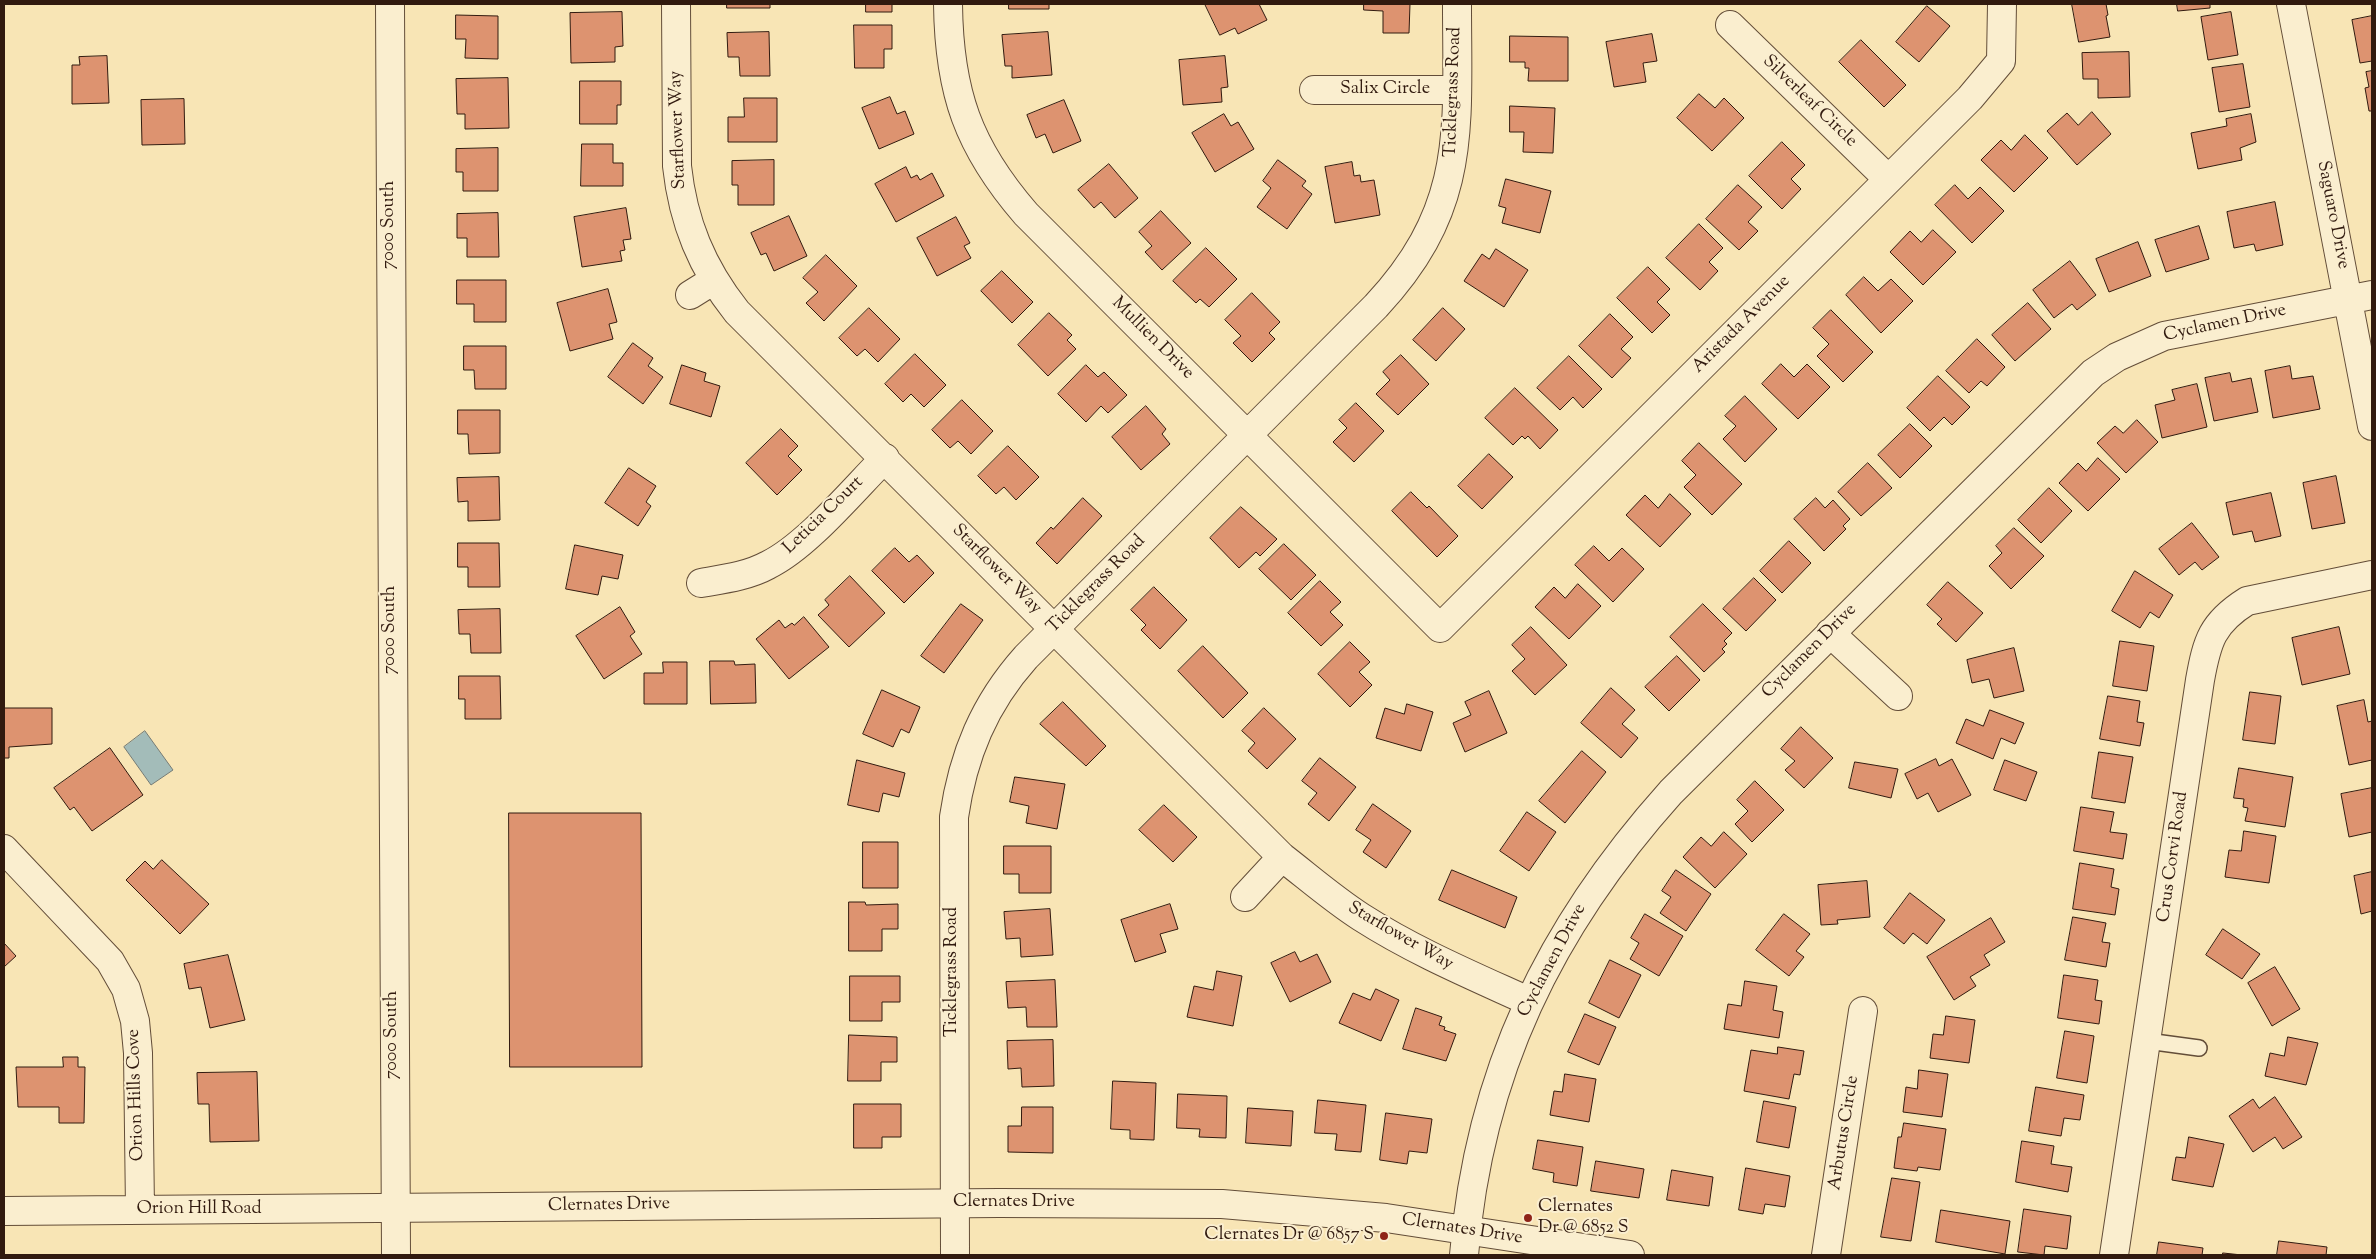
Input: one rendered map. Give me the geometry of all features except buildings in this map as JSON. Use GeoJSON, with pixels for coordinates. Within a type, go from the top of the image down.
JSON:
{"type":"FeatureCollection","features":[{"type":"Feature","properties":{"kind":"street","name":"7000 South"},"geometry":{"type":"LineString","coordinates":[[390,4],[394,1208],[396,1255]]}},
{"type":"Feature","properties":{"kind":"street","name":"Starflower Way"},"geometry":{"type":"LineString","coordinates":[[676,4],[677,166],[680,192],[694,244],[714,280],[737,312],[1282,856],[1330,895],[1393,936],[1453,967],[1528,1001]]}},
{"type":"Feature","properties":{"kind":"street","name":"Mullien Drive"},"geometry":{"type":"LineString","coordinates":[[948,4],[948,39],[958,94],[976,144],[991,169],[1026,214],[1440,628]]}},
{"type":"Feature","properties":{"kind":"street","name":"Ticklegrass Road"},"geometry":{"type":"LineString","coordinates":[[955,1255],[953,847],[958,786],[977,727],[992,700],[1010,675],[1054,628],[1393,288],[1423,246],[1434,223],[1450,174],[1456,141],[1457,4]]}},
{"type":"Feature","properties":{"kind":"street","name":"Aristada Avenue"},"geometry":{"type":"LineString","coordinates":[[1440,628],[1970,98],[2001,61],[2002,4]]}},
{"type":"Feature","properties":{"kind":"street","name":"Saguaro Drive"},"geometry":{"type":"LineString","coordinates":[[2291,4],[2360,297],[2372,426]]}},
{"type":"Feature","properties":{"kind":"street","name":"Silverleaf Circle"},"geometry":{"type":"LineString","coordinates":[[1730,26],[1888,179]]}},
{"type":"Feature","properties":{"kind":"street","name":"Salix Circle"},"geometry":{"type":"LineString","coordinates":[[1314,90],[1457,90]]}},
{"type":"Feature","properties":{"kind":"street"},"geometry":{"type":"LineString","coordinates":[[690,295],[714,280]]}},
{"type":"Feature","properties":{"kind":"street","name":"Cyclamen Drive"},"geometry":{"type":"LineString","coordinates":[[1465,1243],[1474,1181],[1490,1108],[1510,1046],[1528,1001],[1578,912],[1616,856],[1671,792],[2074,390],[2117,357],[2156,338],[2188,329],[2360,297]]}},
{"type":"Feature","properties":{"kind":"street","name":"Leticia Court"},"geometry":{"type":"LineString","coordinates":[[701,583],[749,574],[769,565],[794,549],[885,458]]}},
{"type":"Feature","properties":{"kind":"street","name":"Crus Corvi Road"},"geometry":{"type":"LineString","coordinates":[[2114,1255],[2205,650],[2218,624],[2231,611],[2247,601],[2372,575]]}},
{"type":"Feature","properties":{"kind":"street"},"geometry":{"type":"LineString","coordinates":[[1830,632],[1898,696]]}},
{"type":"Feature","properties":{"kind":"street","name":"Orion Hills Cove"},"geometry":{"type":"LineString","coordinates":[[4,849],[110,961],[126,989],[135,1021],[138,1053],[140,1210]]}},
{"type":"Feature","properties":{"kind":"street"},"geometry":{"type":"LineString","coordinates":[[1245,896],[1282,856]]}},
{"type":"Feature","properties":{"kind":"street","name":"Arbutus Circle"},"geometry":{"type":"LineString","coordinates":[[1826,1255],[1863,1011]]}},
{"type":"Feature","properties":{"kind":"street","name":"Clernates Drive"},"geometry":{"type":"LineString","coordinates":[[394,1208],[955,1203],[1222,1204],[1332,1212],[1465,1243],[1630,1255]]}},
{"type":"Feature","properties":{"kind":"street","name":"Orion Hill Road"},"geometry":{"type":"LineString","coordinates":[[4,1211],[394,1208]]}},
{"type":"Feature","properties":{"kind":"lane"},"geometry":{"type":"LineString","coordinates":[[2146,1041],[2199,1048]]}},
{"type":"Feature","properties":{"kind":"water"},"geometry":{"type":"Polygon","coordinates":[[[145,731],[173,770],[151,785],[124,747],[145,731]]]}},
{"type":"Feature","properties":{"kind":"place","name":"Clernates Dr @ 6852 S"},"geometry":{"type":"Point","coordinates":[1528,1218]}},
{"type":"Feature","properties":{"kind":"place","name":"Clernates Dr @ 6857 S"},"geometry":{"type":"Point","coordinates":[1384,1236]}}]}
